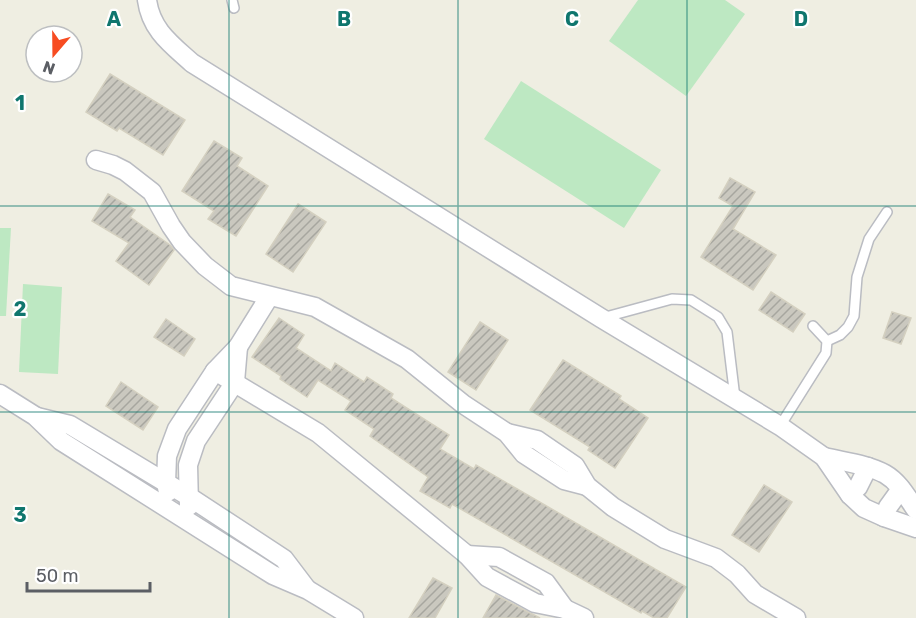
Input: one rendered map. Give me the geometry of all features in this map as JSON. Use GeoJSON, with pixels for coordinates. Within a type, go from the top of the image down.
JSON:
{"type":"FeatureCollection","features":[{"type":"Feature","properties":{"kind":"street"},"geometry":{"type":"LineString","coordinates":[[147,0],[148,11],[157,30],[192,63],[601,318],[780,426],[824,457],[850,495],[864,508],[916,528]]}},
{"type":"Feature","properties":{"kind":"street"},"geometry":{"type":"LineString","coordinates":[[96,160],[125,171],[152,192],[182,242],[205,266],[231,286],[315,308],[407,359],[463,404],[507,433],[537,440],[575,466],[587,486],[613,507],[665,539],[716,558],[737,574],[754,594],[796,618]]}},
{"type":"Feature","properties":{"kind":"street"},"geometry":{"type":"LineString","coordinates":[[173,512],[166,483],[167,456],[177,429],[215,371],[238,347],[269,297]]}},
{"type":"Feature","properties":{"kind":"street"},"geometry":{"type":"LineString","coordinates":[[191,523],[188,465],[196,441],[235,382],[238,347]]}},
{"type":"Feature","properties":{"kind":"street"},"geometry":{"type":"LineString","coordinates":[[215,371],[318,433],[467,555],[498,557],[546,583],[565,609],[584,618]]}},
{"type":"Feature","properties":{"kind":"street"},"geometry":{"type":"LineString","coordinates":[[0,394],[35,416],[61,441],[173,512],[273,575],[308,590],[354,618]]}},
{"type":"Feature","properties":{"kind":"street"},"geometry":{"type":"LineString","coordinates":[[188,411],[207,424]]}},
{"type":"Feature","properties":{"kind":"street"},"geometry":{"type":"LineString","coordinates":[[35,416],[70,425],[188,496],[284,559],[308,590]]}},
{"type":"Feature","properties":{"kind":"street"},"geometry":{"type":"LineString","coordinates":[[824,457],[868,467],[886,475],[901,489],[916,510]]}},
{"type":"Feature","properties":{"kind":"street"},"geometry":{"type":"LineString","coordinates":[[850,495],[858,487],[868,467]]}},
{"type":"Feature","properties":{"kind":"street"},"geometry":{"type":"LineString","coordinates":[[884,517],[901,489]]}},
{"type":"Feature","properties":{"kind":"lane"},"geometry":{"type":"LineString","coordinates":[[827,341],[840,335],[848,327],[854,315],[857,277],[869,239],[887,212]]}},
{"type":"Feature","properties":{"kind":"lane"},"geometry":{"type":"LineString","coordinates":[[601,318],[672,299],[691,300],[718,317],[727,332],[735,398]]}},
{"type":"Feature","properties":{"kind":"lane"},"geometry":{"type":"LineString","coordinates":[[780,426],[826,353],[827,341],[813,326]]}},
{"type":"Feature","properties":{"kind":"green space"},"geometry":{"type":"Polygon","coordinates":[[[638,0],[725,0],[745,14],[686,96],[609,41],[638,0]]]}},
{"type":"Feature","properties":{"kind":"green space"},"geometry":{"type":"Polygon","coordinates":[[[521,81],[661,170],[624,228],[484,139],[521,81]]]}},
{"type":"Feature","properties":{"kind":"green space"},"geometry":{"type":"Polygon","coordinates":[[[0,228],[11,228],[6,316],[0,316],[0,228]]]}},
{"type":"Feature","properties":{"kind":"green space"},"geometry":{"type":"Polygon","coordinates":[[[23,284],[62,287],[58,374],[19,372],[23,284]]]}},
{"type":"Feature","properties":{"kind":"building"},"geometry":{"type":"Polygon","coordinates":[[[110,74],[185,120],[163,155],[119,128],[117,131],[86,112],[110,74]]]}},
{"type":"Feature","properties":{"kind":"building"},"geometry":{"type":"Polygon","coordinates":[[[214,141],[242,158],[237,166],[268,186],[236,236],[208,219],[214,211],[182,191],[214,141]]]}},
{"type":"Feature","properties":{"kind":"building"},"geometry":{"type":"Polygon","coordinates":[[[730,178],[755,192],[733,229],[776,255],[753,290],[701,257],[733,206],[719,198],[730,178]]]}},
{"type":"Feature","properties":{"kind":"building"},"geometry":{"type":"Polygon","coordinates":[[[108,194],[135,210],[130,217],[174,250],[149,285],[116,261],[129,243],[92,221],[108,194]]]}},
{"type":"Feature","properties":{"kind":"building"},"geometry":{"type":"Polygon","coordinates":[[[298,204],[326,222],[293,272],[266,254],[298,204]]]}},
{"type":"Feature","properties":{"kind":"building"},"geometry":{"type":"Polygon","coordinates":[[[771,292],[805,314],[793,332],[759,310],[771,292]]]}},
{"type":"Feature","properties":{"kind":"building"},"geometry":{"type":"Polygon","coordinates":[[[892,312],[911,318],[901,344],[883,338],[892,312]]]}},
{"type":"Feature","properties":{"kind":"building"},"geometry":{"type":"Polygon","coordinates":[[[279,318],[304,335],[296,348],[331,371],[335,363],[364,382],[367,377],[393,394],[391,398],[449,435],[440,449],[474,469],[476,465],[686,587],[667,618],[654,618],[642,611],[641,613],[452,504],[450,508],[420,491],[428,477],[370,436],[374,429],[345,410],[351,401],[318,380],[307,397],[252,357],[279,318]]]}},
{"type":"Feature","properties":{"kind":"building"},"geometry":{"type":"Polygon","coordinates":[[[166,319],[195,339],[184,356],[154,337],[166,319]]]}},
{"type":"Feature","properties":{"kind":"building"},"geometry":{"type":"Polygon","coordinates":[[[480,322],[508,340],[476,390],[448,372],[480,322]]]}},
{"type":"Feature","properties":{"kind":"building"},"geometry":{"type":"Polygon","coordinates":[[[563,360],[621,396],[619,399],[648,418],[615,468],[588,450],[590,447],[530,410],[563,360]]]}},
{"type":"Feature","properties":{"kind":"building"},"geometry":{"type":"Polygon","coordinates":[[[121,382],[158,407],[143,430],[106,406],[121,382]]]}},
{"type":"Feature","properties":{"kind":"building"},"geometry":{"type":"Polygon","coordinates":[[[764,485],[792,502],[759,552],[732,535],[764,485]]]}},
{"type":"Feature","properties":{"kind":"building"},"geometry":{"type":"Polygon","coordinates":[[[433,578],[452,588],[435,618],[409,618],[433,578]]]}},
{"type":"Feature","properties":{"kind":"building"},"geometry":{"type":"Polygon","coordinates":[[[496,595],[530,613],[540,618],[483,618],[496,595]]]}}]}
